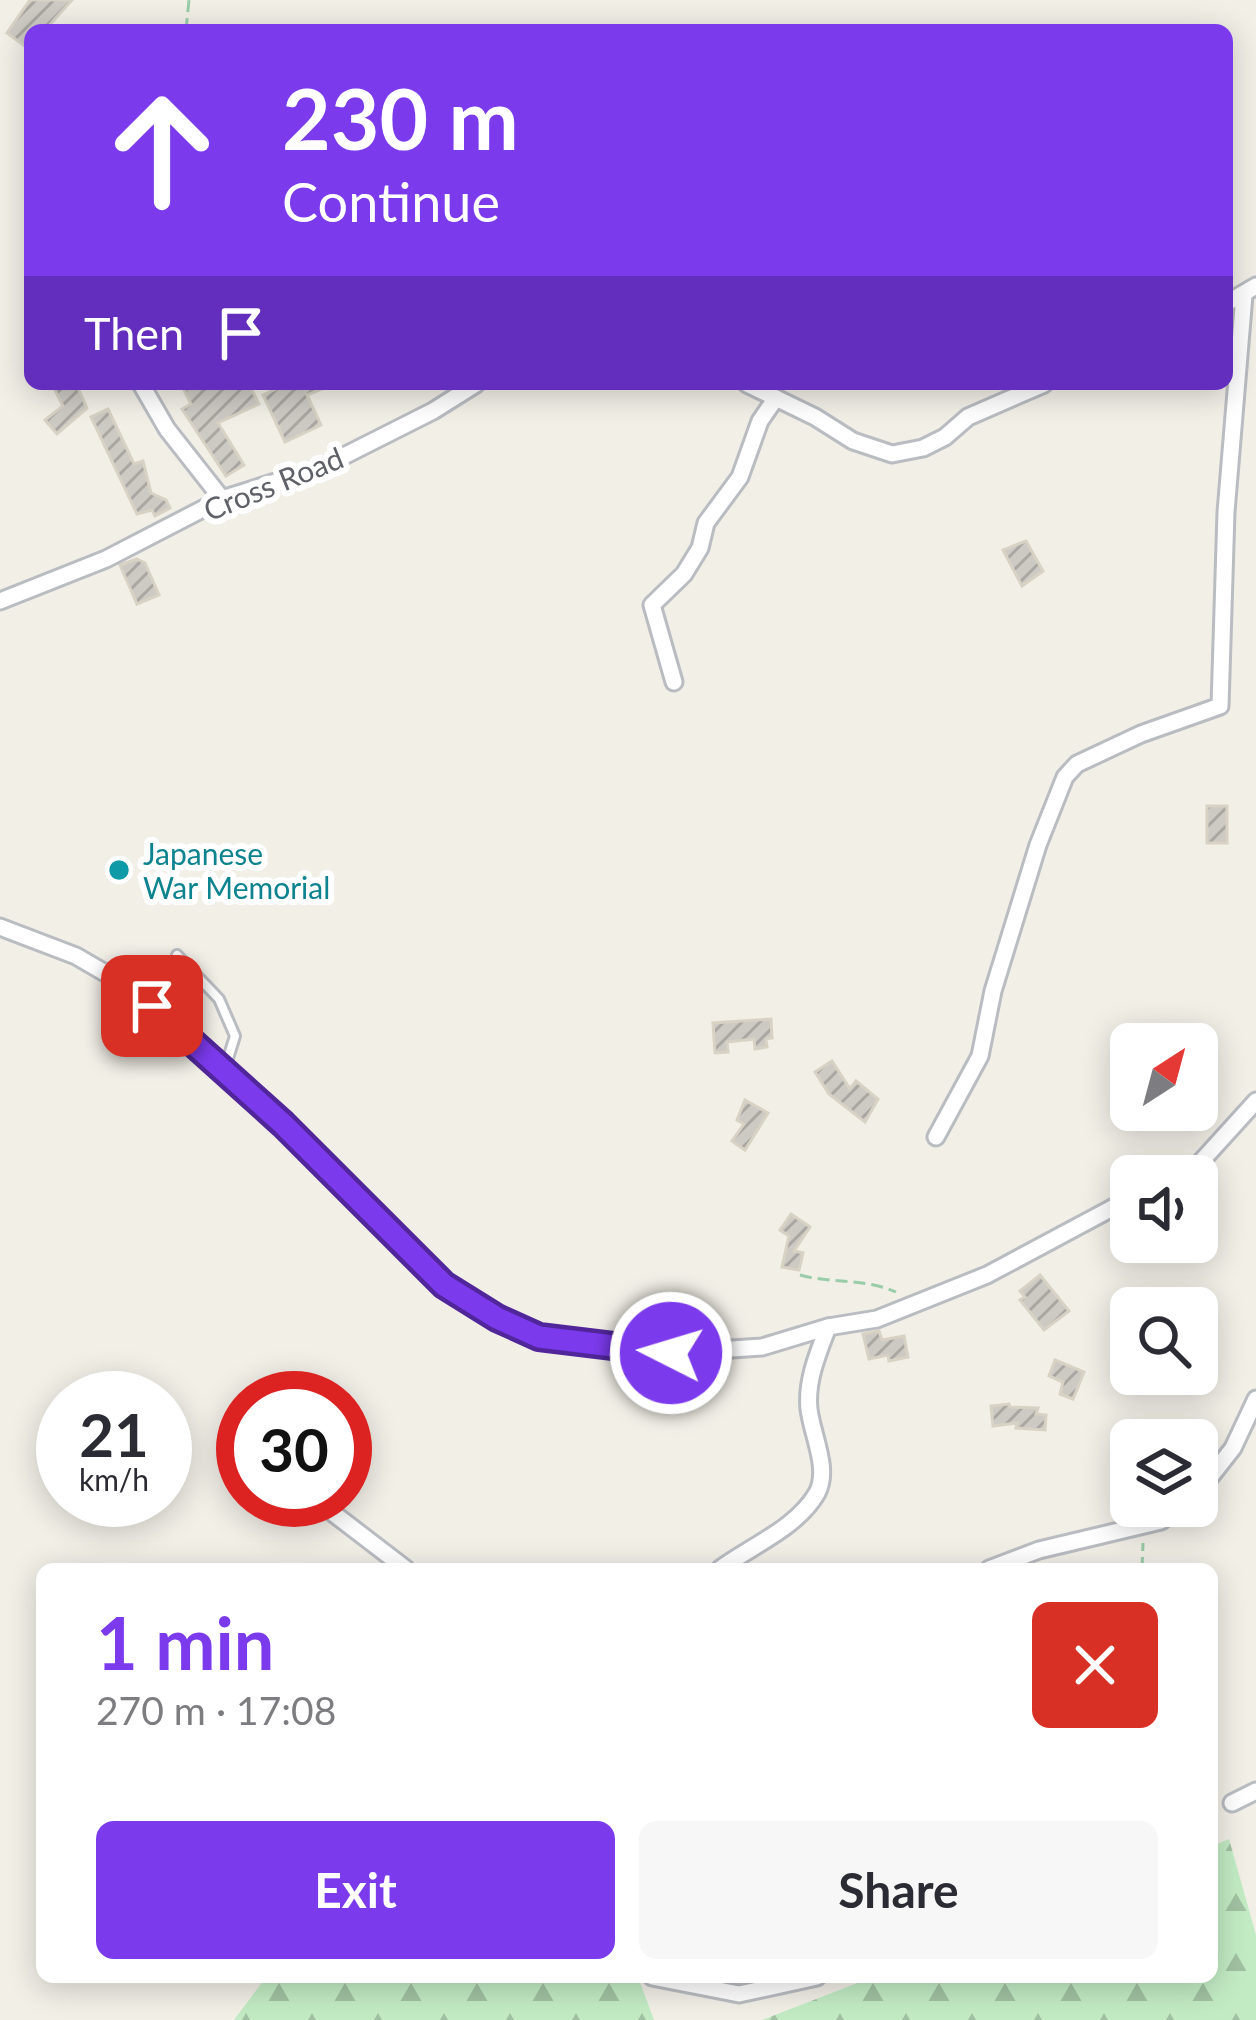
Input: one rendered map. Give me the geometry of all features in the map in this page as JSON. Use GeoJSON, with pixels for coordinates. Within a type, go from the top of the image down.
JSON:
{"type":"FeatureCollection","features":[{"type":"Feature","properties":{"kind":"street"},"geometry":{"type":"LineString","coordinates":[[935,1137],[980,1056],[993,991],[1038,845],[1065,777],[1077,764],[1141,734],[1220,706],[1226,512],[1250,290]]}},
{"type":"Feature","properties":{"kind":"street"},"geometry":{"type":"LineString","coordinates":[[145,390],[167,428],[222,499]]}},
{"type":"Feature","properties":{"kind":"street","name":"Cross Road"},"geometry":{"type":"LineString","coordinates":[[0,602],[106,559],[222,499],[320,468],[466,390]]}},
{"type":"Feature","properties":{"kind":"street"},"geometry":{"type":"LineString","coordinates":[[759,390],[853,441],[892,454],[923,448],[968,417],[1030,390]]}},
{"type":"Feature","properties":{"kind":"street"},"geometry":{"type":"LineString","coordinates":[[674,682],[652,605],[684,574],[700,548],[706,523],[740,477],[760,421],[776,398]]}},
{"type":"Feature","properties":{"kind":"street"},"geometry":{"type":"LineString","coordinates":[[0,927],[76,956],[124,984],[225,1069],[444,1285],[539,1337],[671,1353],[762,1347],[828,1327],[878,1319],[987,1275],[1110,1209]]}},
{"type":"Feature","properties":{"kind":"street"},"geometry":{"type":"LineString","coordinates":[[1207,1155],[1256,1101]]}},
{"type":"Feature","properties":{"kind":"street"},"geometry":{"type":"LineString","coordinates":[[729,1563],[788,1525],[819,1491],[820,1462],[808,1407],[813,1369],[828,1327]]}},
{"type":"Feature","properties":{"kind":"street"},"geometry":{"type":"LineString","coordinates":[[1218,1467],[1233,1448],[1256,1399]]}},
{"type":"Feature","properties":{"kind":"street"},"geometry":{"type":"LineString","coordinates":[[351,1527],[398,1563]]}},
{"type":"Feature","properties":{"kind":"street"},"geometry":{"type":"LineString","coordinates":[[1005,1563],[1135,1527]]}},
{"type":"Feature","properties":{"kind":"street"},"geometry":{"type":"LineString","coordinates":[[683,1983],[739,1994],[789,1983]]}},
{"type":"Feature","properties":{"kind":"lane"},"geometry":{"type":"LineString","coordinates":[[177,955],[219,999],[236,1036],[225,1069]]}},
{"type":"Feature","properties":{"kind":"path"},"geometry":{"type":"LineString","coordinates":[[800,1275],[827,1282],[873,1282],[920,1302]]}},
{"type":"Feature","properties":{"kind":"path"},"geometry":{"type":"LineString","coordinates":[[1142,1563],[1143,1540],[1152,1527]]}},
{"type":"Feature","properties":{"kind":"green space"},"geometry":{"type":"Polygon","coordinates":[[[1229,1839],[1256,1935],[1256,2020],[762,2020],[858,1983],[1218,1983],[1218,1844],[1229,1839]]]}},
{"type":"Feature","properties":{"kind":"green space"},"geometry":{"type":"Polygon","coordinates":[[[262,1983],[640,1983],[654,2020],[234,2020],[262,1983]]]}},
{"type":"Feature","properties":{"kind":"building"},"geometry":{"type":"Polygon","coordinates":[[[30,0],[72,0],[50,24],[24,24],[24,46],[7,33],[30,0]]]}},
{"type":"Feature","properties":{"kind":"building"},"geometry":{"type":"Polygon","coordinates":[[[55,390],[79,390],[87,408],[57,434],[45,420],[63,406],[55,390]]]}},
{"type":"Feature","properties":{"kind":"building"},"geometry":{"type":"Polygon","coordinates":[[[184,390],[252,390],[259,404],[218,423],[244,465],[226,476],[182,409],[191,404],[184,390]]]}},
{"type":"Feature","properties":{"kind":"building"},"geometry":{"type":"Polygon","coordinates":[[[274,390],[319,390],[307,395],[321,425],[285,442],[263,395],[274,390]]]}},
{"type":"Feature","properties":{"kind":"building"},"geometry":{"type":"Polygon","coordinates":[[[108,409],[134,464],[143,461],[151,493],[166,500],[170,508],[155,516],[152,510],[137,514],[91,417],[108,409]]]}},
{"type":"Feature","properties":{"kind":"building"},"geometry":{"type":"Polygon","coordinates":[[[1026,541],[1043,571],[1022,586],[1003,550],[1026,541]]]}},
{"type":"Feature","properties":{"kind":"building"},"geometry":{"type":"Polygon","coordinates":[[[137,559],[145,563],[159,595],[137,604],[120,565],[137,559]]]}},
{"type":"Feature","properties":{"kind":"building"},"geometry":{"type":"Polygon","coordinates":[[[1207,806],[1227,806],[1227,843],[1207,843],[1207,806]]]}},
{"type":"Feature","properties":{"kind":"building"},"geometry":{"type":"Polygon","coordinates":[[[771,1019],[772,1038],[766,1039],[767,1047],[755,1049],[754,1039],[727,1042],[728,1052],[715,1053],[713,1023],[771,1019]]]}},
{"type":"Feature","properties":{"kind":"building"},"geometry":{"type":"Polygon","coordinates":[[[832,1061],[850,1089],[856,1081],[878,1099],[865,1122],[829,1094],[815,1072],[832,1061]]]}},
{"type":"Feature","properties":{"kind":"building"},"geometry":{"type":"Polygon","coordinates":[[[745,1100],[768,1113],[745,1150],[732,1141],[744,1124],[737,1120],[745,1100]]]}},
{"type":"Feature","properties":{"kind":"building"},"geometry":{"type":"Polygon","coordinates":[[[791,1214],[810,1227],[794,1251],[803,1253],[799,1270],[782,1267],[789,1236],[780,1230],[791,1214]]]}},
{"type":"Feature","properties":{"kind":"building"},"geometry":{"type":"Polygon","coordinates":[[[1040,1275],[1069,1311],[1044,1330],[1020,1300],[1025,1297],[1020,1291],[1040,1275]]]}},
{"type":"Feature","properties":{"kind":"building"},"geometry":{"type":"Polygon","coordinates":[[[879,1331],[882,1340],[904,1336],[908,1357],[869,1359],[863,1334],[879,1331]]]}},
{"type":"Feature","properties":{"kind":"building"},"geometry":{"type":"Polygon","coordinates":[[[1055,1360],[1084,1372],[1073,1399],[1060,1394],[1063,1382],[1049,1376],[1055,1360]]]}},
{"type":"Feature","properties":{"kind":"building"},"geometry":{"type":"Polygon","coordinates":[[[991,1406],[1038,1408],[1036,1414],[1046,1415],[1045,1430],[1016,1428],[1017,1423],[993,1426],[991,1406]]]}},
{"type":"Feature","properties":{"kind":"place","name":"Japanese War Memorial"},"geometry":{"type":"Point","coordinates":[119,870]}},
{"type":"Feature","properties":{"kind":"route"},"geometry":{"type":"LineString","coordinates":[[152,1006],[283,1124],[444,1285],[539,1337],[671,1353]]}}]}
